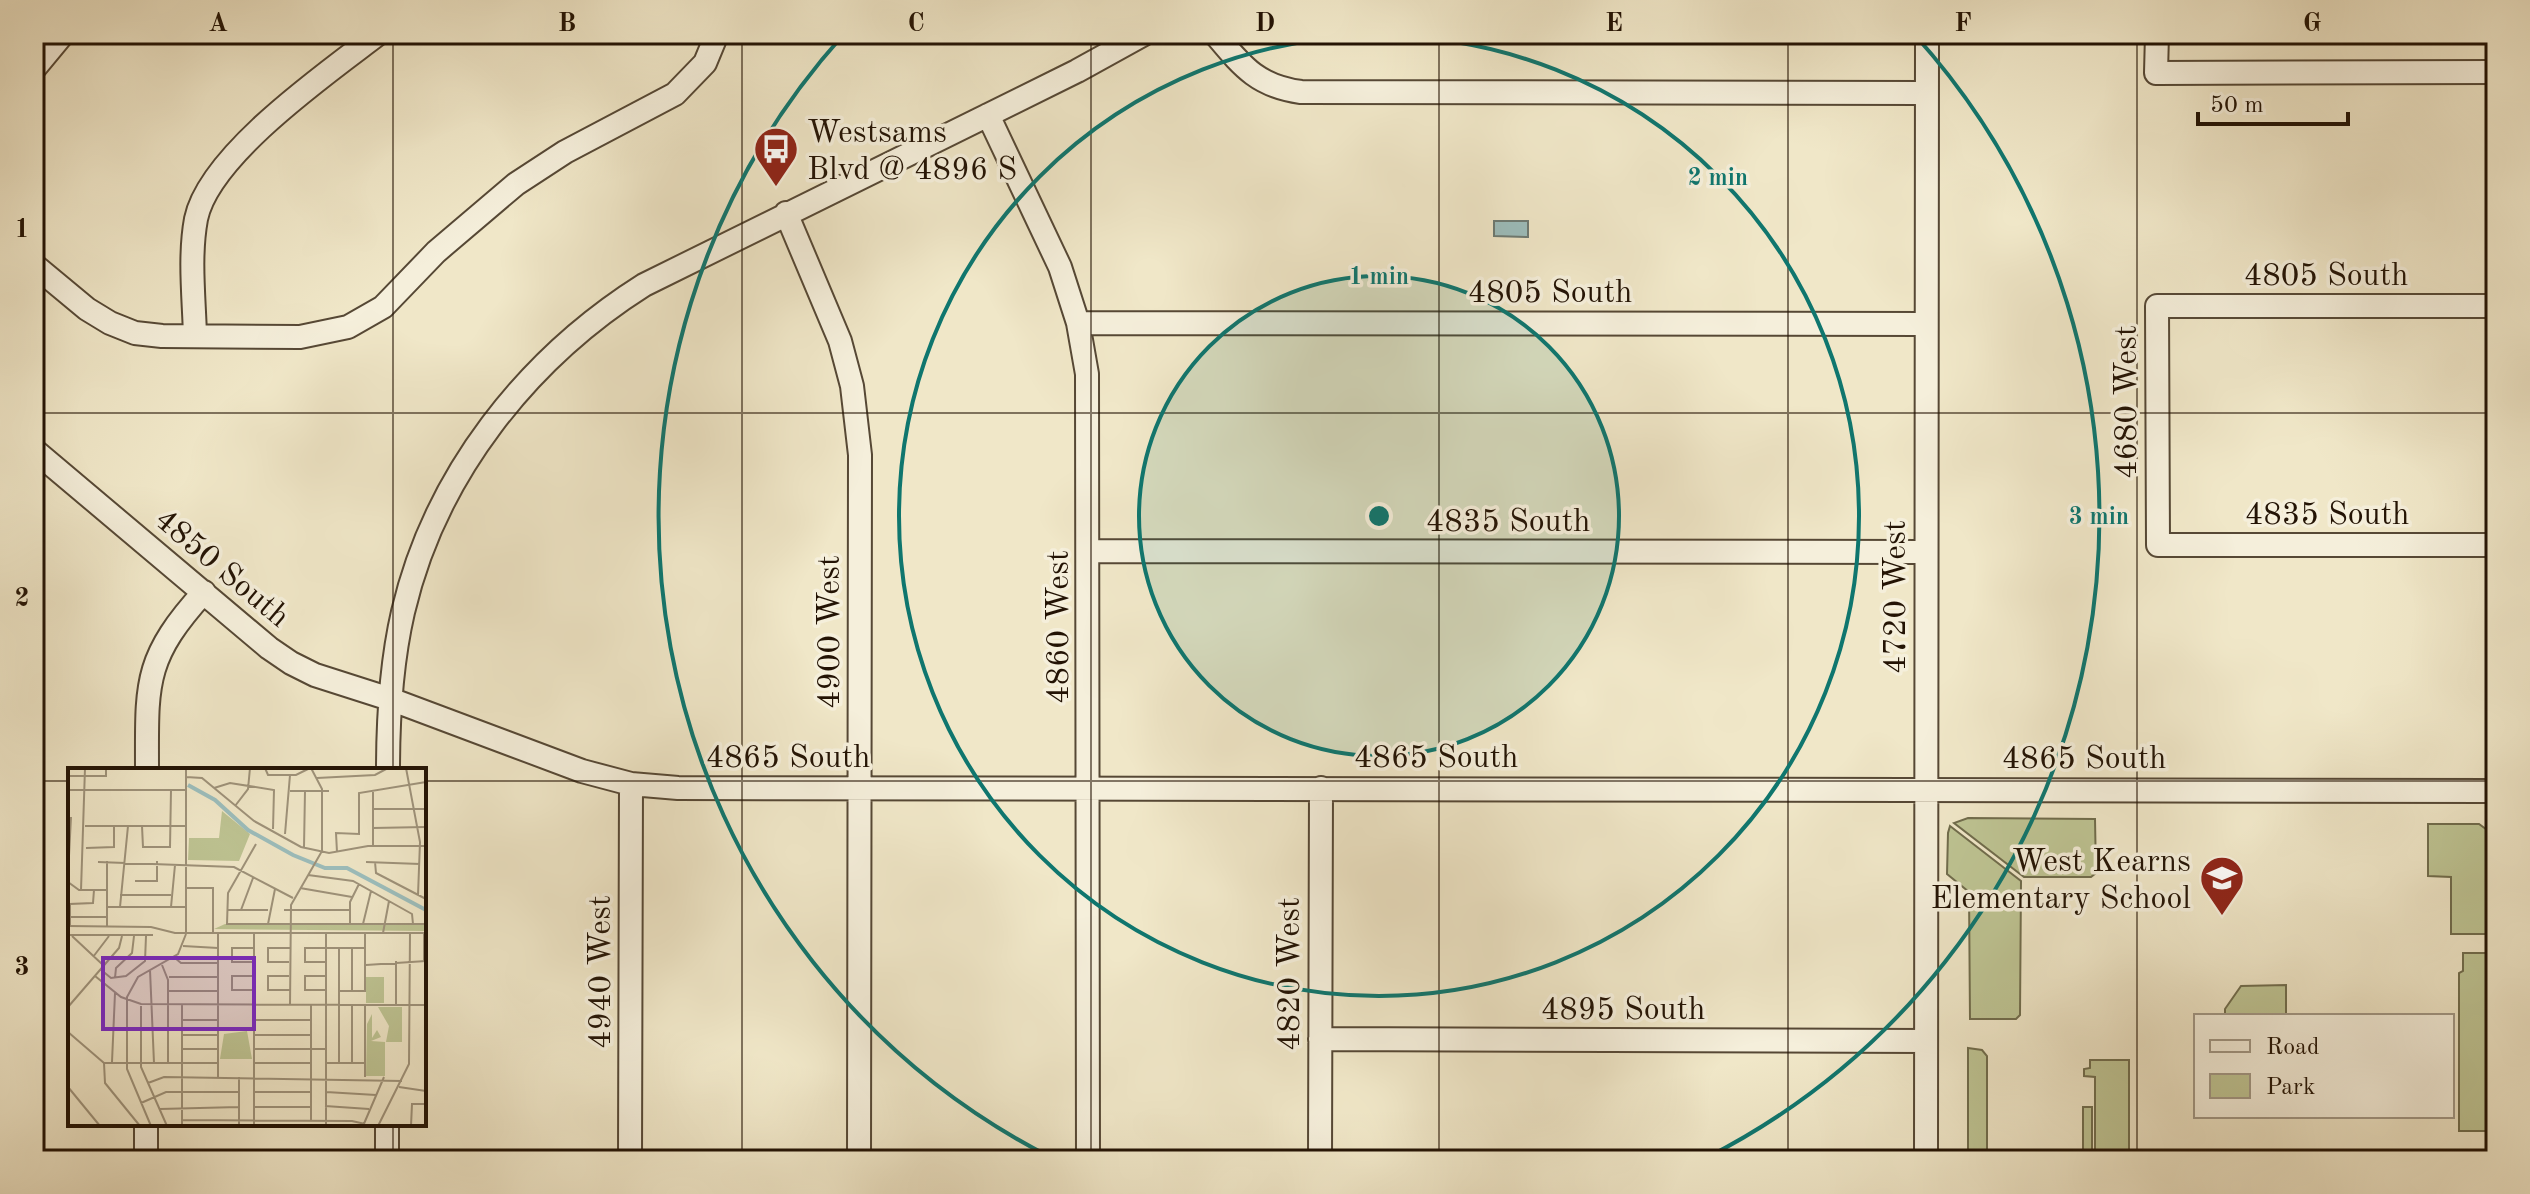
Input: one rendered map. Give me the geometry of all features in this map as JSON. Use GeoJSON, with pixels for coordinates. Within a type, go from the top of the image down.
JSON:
{"type":"FeatureCollection","features":[{"type":"Feature","properties":{"kind":"street"},"geometry":{"type":"LineString","coordinates":[[34,69],[63,34]]}},
{"type":"Feature","properties":{"kind":"street"},"geometry":{"type":"LineString","coordinates":[[195,336],[194,246],[196,218],[203,198],[249,140],[283,107],[378,34]]}},
{"type":"Feature","properties":{"kind":"street"},"geometry":{"type":"LineString","coordinates":[[34,265],[87,309],[135,333],[300,337],[348,327],[383,307],[436,252],[516,184],[565,152],[675,94],[705,63],[717,34]]}},
{"type":"Feature","properties":{"kind":"street"},"geometry":{"type":"LineString","coordinates":[[388,768],[390,699],[403,612],[429,531],[466,462],[534,373],[581,329],[644,285],[1089,65],[1144,34]]}},
{"type":"Feature","properties":{"kind":"street"},"geometry":{"type":"LineString","coordinates":[[1215,34],[1258,79],[1281,89],[1301,92],[1926,93]]}},
{"type":"Feature","properties":{"kind":"street","name":"4720 West"},"geometry":{"type":"LineString","coordinates":[[1926,1160],[1927,34]]}},
{"type":"Feature","properties":{"kind":"street"},"geometry":{"type":"LineString","coordinates":[[2157,34],[2156,73],[2496,72]]}},
{"type":"Feature","properties":{"kind":"street","name":"4860 West"},"geometry":{"type":"LineString","coordinates":[[988,115],[1060,267],[1078,323],[1087,374],[1088,1160]]}},
{"type":"Feature","properties":{"kind":"street","name":"4900 West"},"geometry":{"type":"LineString","coordinates":[[786,213],[840,341],[852,386],[860,455],[859,1160]]}},
{"type":"Feature","properties":{"kind":"street","name":"4805 South"},"geometry":{"type":"LineString","coordinates":[[2157,306],[2496,306]]}},
{"type":"Feature","properties":{"kind":"street","name":"4680 West"},"geometry":{"type":"LineString","coordinates":[[2157,306],[2158,545]]}},
{"type":"Feature","properties":{"kind":"street","name":"4805 South"},"geometry":{"type":"LineString","coordinates":[[1078,323],[1926,324]]}},
{"type":"Feature","properties":{"kind":"street","name":"4850 South"},"geometry":{"type":"LineString","coordinates":[[34,450],[269,648],[315,675],[390,699]]}},
{"type":"Feature","properties":{"kind":"street","name":"4835 South"},"geometry":{"type":"LineString","coordinates":[[2158,545],[2496,545]]}},
{"type":"Feature","properties":{"kind":"street","name":"4835 South"},"geometry":{"type":"LineString","coordinates":[[1089,551],[1926,552]]}},
{"type":"Feature","properties":{"kind":"street"},"geometry":{"type":"LineString","coordinates":[[147,768],[147,712],[152,668],[160,649],[183,615],[204,592]]}},
{"type":"Feature","properties":{"kind":"street","name":"4865 South"},"geometry":{"type":"LineString","coordinates":[[390,699],[582,771],[631,784],[678,788],[2496,791]]}},
{"type":"Feature","properties":{"kind":"street","name":"4940 West"},"geometry":{"type":"LineString","coordinates":[[630,1160],[631,784]]}},
{"type":"Feature","properties":{"kind":"street","name":"4820 West"},"geometry":{"type":"LineString","coordinates":[[1320,1160],[1321,788]]}},
{"type":"Feature","properties":{"kind":"street","name":"4895 South"},"geometry":{"type":"LineString","coordinates":[[1320,1039],[1926,1041]]}},
{"type":"Feature","properties":{"kind":"street"},"geometry":{"type":"LineString","coordinates":[[146,1126],[146,1160]]}},
{"type":"Feature","properties":{"kind":"street"},"geometry":{"type":"LineString","coordinates":[[387,1126],[387,1160]]}},
{"type":"Feature","properties":{"kind":"green space"},"geometry":{"type":"Polygon","coordinates":[[[1968,818],[2095,819],[2096,873],[2091,877],[2024,877],[1954,823],[1968,818]]]}},
{"type":"Feature","properties":{"kind":"green space"},"geometry":{"type":"Polygon","coordinates":[[[2428,824],[2479,824],[2494,835],[2495,934],[2451,934],[2451,877],[2428,876],[2428,824]]]}},
{"type":"Feature","properties":{"kind":"green space"},"geometry":{"type":"Polygon","coordinates":[[[1950,826],[2021,881],[2020,1015],[2016,1019],[1970,1019],[1969,892],[1947,874],[1950,826]]]}},
{"type":"Feature","properties":{"kind":"green space"},"geometry":{"type":"Polygon","coordinates":[[[2463,953],[2495,953],[2494,1131],[2459,1131],[2459,973],[2463,971],[2463,953]]]}},
{"type":"Feature","properties":{"kind":"green space"},"geometry":{"type":"Polygon","coordinates":[[[2286,985],[2286,1014],[2225,1014],[2225,1009],[2241,986],[2286,985]]]}},
{"type":"Feature","properties":{"kind":"green space"},"geometry":{"type":"Polygon","coordinates":[[[1968,1048],[1982,1050],[1987,1056],[1987,1160],[1968,1160],[1968,1048]]]}},
{"type":"Feature","properties":{"kind":"green space"},"geometry":{"type":"Polygon","coordinates":[[[2090,1060],[2129,1060],[2129,1160],[2095,1160],[2095,1077],[2084,1076],[2084,1069],[2090,1068],[2090,1060]]]}},
{"type":"Feature","properties":{"kind":"green space"},"geometry":{"type":"Polygon","coordinates":[[[2083,1107],[2092,1107],[2092,1160],[2083,1160],[2083,1107]]]}},
{"type":"Feature","properties":{"kind":"water"},"geometry":{"type":"Polygon","coordinates":[[[1494,221],[1528,221],[1528,237],[1494,236],[1494,221]]]}},
{"type":"Feature","properties":{"kind":"place","name":"Westsams Blvd @ 4896 S"},"geometry":{"type":"Point","coordinates":[776,188]}},
{"type":"Feature","properties":{"kind":"place","name":"West Kearns Elementary School"},"geometry":{"type":"Point","coordinates":[2222,917]}}]}
